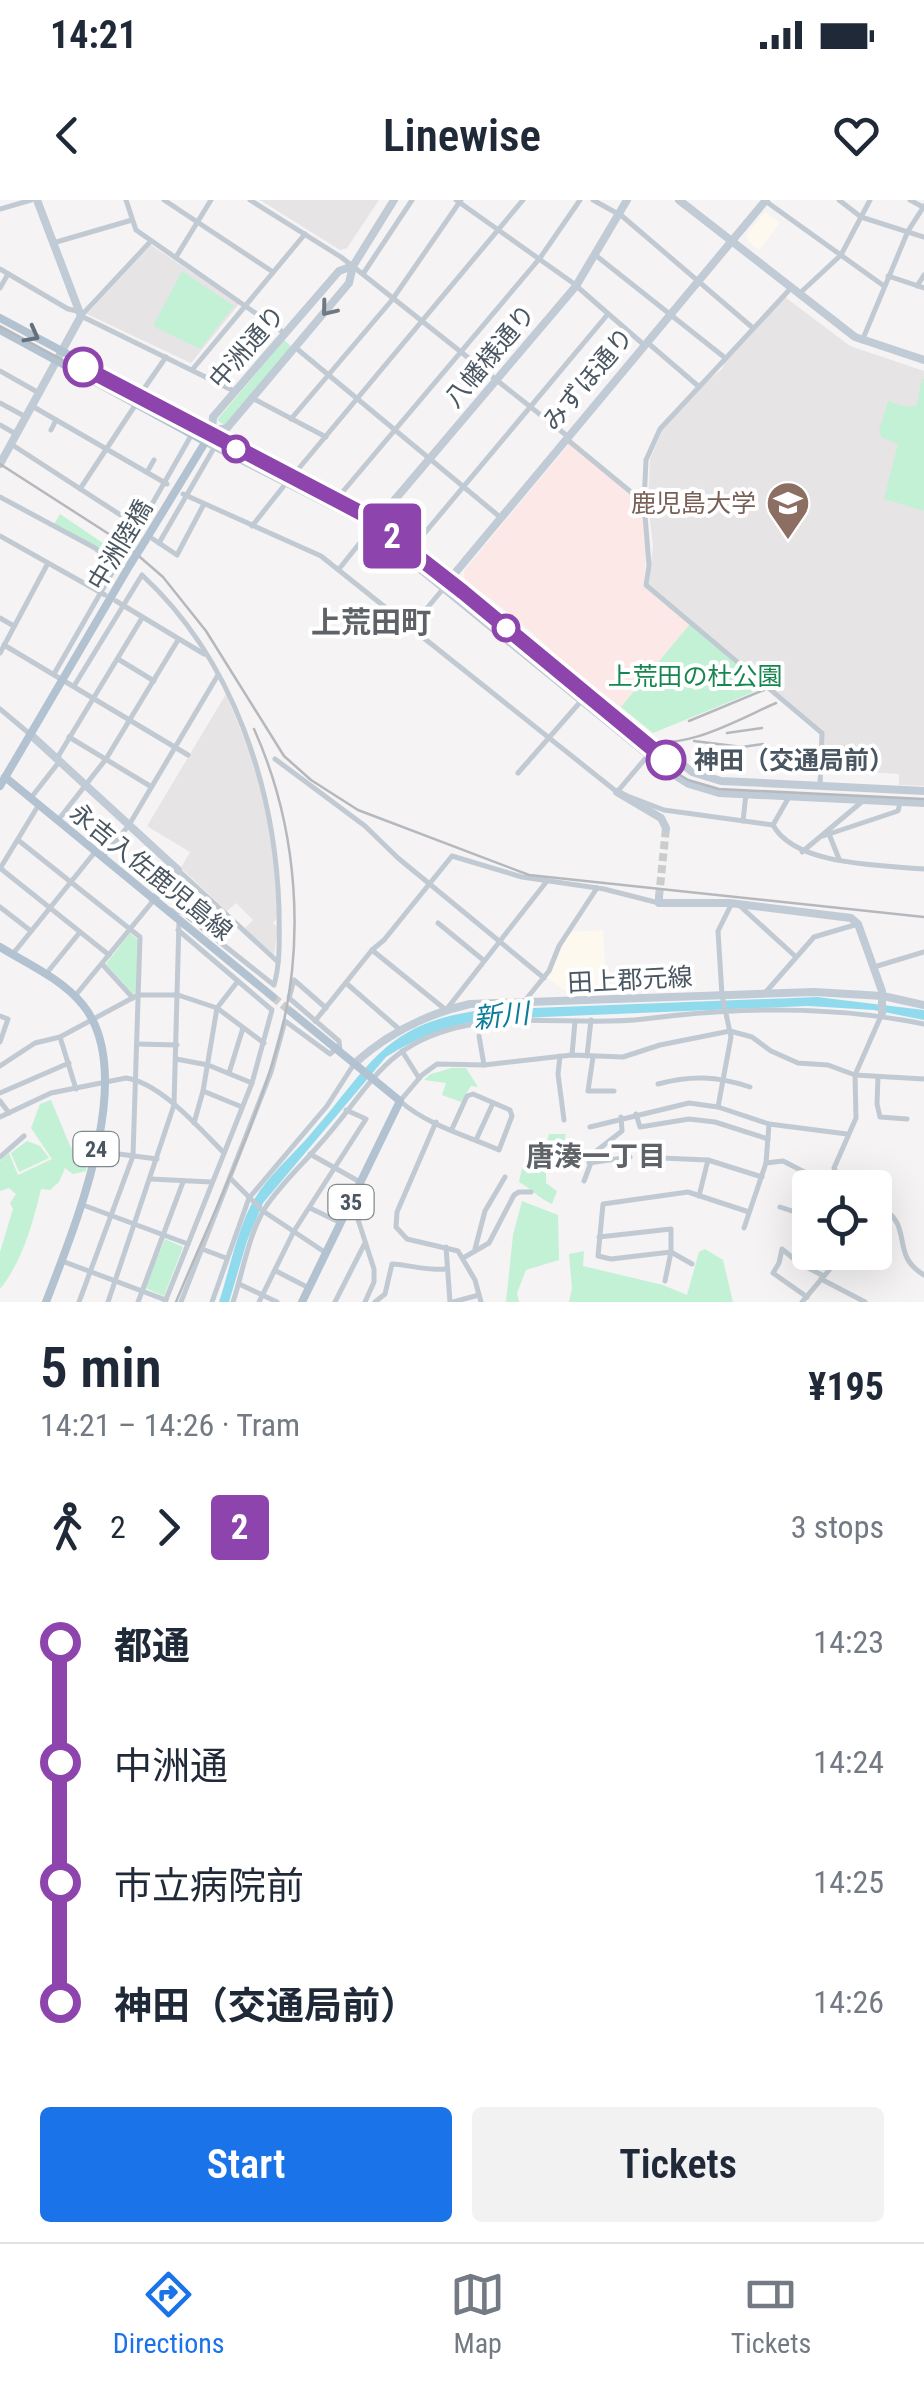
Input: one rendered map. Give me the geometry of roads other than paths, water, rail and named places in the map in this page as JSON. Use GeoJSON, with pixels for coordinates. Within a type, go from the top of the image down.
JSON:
{"type":"FeatureCollection","features":[{"type":"Feature","properties":{"kind":"main road"},"geometry":{"type":"LineString","coordinates":[[0,318],[212,432]]}},
{"type":"Feature","properties":{"kind":"main road"},"geometry":{"type":"LineString","coordinates":[[0,330],[210,444]]}},
{"type":"Feature","properties":{"kind":"main road","name":"中洲陸橋"},"geometry":{"type":"LineString","coordinates":[[2,779],[32,736],[132,563],[152,541],[210,444],[212,432]]}},
{"type":"Feature","properties":{"kind":"main road","name":"永吉入佐鹿児島線"},"geometry":{"type":"LineString","coordinates":[[2,779],[166,910],[179,926],[272,997]]}},
{"type":"Feature","properties":{"kind":"main road","name":"24"},"geometry":{"type":"LineString","coordinates":[[0,948],[75,996],[92,1018],[104,1054],[96,1151],[83,1205],[46,1302]]}},
{"type":"Feature","properties":{"kind":"main road"},"geometry":{"type":"LineString","coordinates":[[290,1011],[400,1102]]}},
{"type":"Feature","properties":{"kind":"main road","name":"35"},"geometry":{"type":"LineString","coordinates":[[302,1302],[400,1102]]}},
{"type":"Feature","properties":{"kind":"street"},"geometry":{"type":"LineString","coordinates":[[0,210],[34,200],[79,313]]}},
{"type":"Feature","properties":{"kind":"street"},"geometry":{"type":"LineString","coordinates":[[126,200],[136,230],[284,333]]}},
{"type":"Feature","properties":{"kind":"street"},"geometry":{"type":"LineString","coordinates":[[164,200],[273,272]]}},
{"type":"Feature","properties":{"kind":"street"},"geometry":{"type":"LineString","coordinates":[[176,257],[211,200]]}},
{"type":"Feature","properties":{"kind":"street"},"geometry":{"type":"LineString","coordinates":[[250,200],[394,297],[644,503]]}},
{"type":"Feature","properties":{"kind":"street","name":"中洲通り"},"geometry":{"type":"LineString","coordinates":[[353,266],[339,271],[234,391],[213,417],[212,432],[227,428],[349,283],[353,266],[394,200]]}},
{"type":"Feature","properties":{"kind":"street"},"geometry":{"type":"LineString","coordinates":[[363,274],[412,200]]}},
{"type":"Feature","properties":{"kind":"street"},"geometry":{"type":"LineString","coordinates":[[296,474],[523,200]]}},
{"type":"Feature","properties":{"kind":"street"},"geometry":{"type":"LineString","coordinates":[[340,495],[540,258],[580,200]]}},
{"type":"Feature","properties":{"kind":"street"},"geometry":{"type":"LineString","coordinates":[[593,200],[618,214],[753,328]]}},
{"type":"Feature","properties":{"kind":"street","name":"八幡様通り"},"geometry":{"type":"LineString","coordinates":[[371,528],[576,286],[627,200]]}},
{"type":"Feature","properties":{"kind":"street"},"geometry":{"type":"LineString","coordinates":[[679,200],[691,204],[733,242],[862,340],[924,360]]}},
{"type":"Feature","properties":{"kind":"street"},"geometry":{"type":"LineString","coordinates":[[765,200],[884,286]]}},
{"type":"Feature","properties":{"kind":"street","name":"みずほ通り"},"geometry":{"type":"LineString","coordinates":[[445,586],[765,200]]}},
{"type":"Feature","properties":{"kind":"street"},"geometry":{"type":"LineString","coordinates":[[839,200],[861,217],[924,237]]}},
{"type":"Feature","properties":{"kind":"street"},"geometry":{"type":"LineString","coordinates":[[820,786],[822,732],[646,585],[646,460],[660,428],[697,385],[795,290],[841,255],[870,200]]}},
{"type":"Feature","properties":{"kind":"street"},"geometry":{"type":"LineString","coordinates":[[862,340],[908,231],[924,207],[910,200]]}},
{"type":"Feature","properties":{"kind":"street"},"geometry":{"type":"LineString","coordinates":[[291,419],[394,297],[459,201],[540,258],[697,385]]}},
{"type":"Feature","properties":{"kind":"street"},"geometry":{"type":"LineString","coordinates":[[53,242],[132,220]]}},
{"type":"Feature","properties":{"kind":"street"},"geometry":{"type":"LineString","coordinates":[[192,370],[305,234]]}},
{"type":"Feature","properties":{"kind":"street"},"geometry":{"type":"LineString","coordinates":[[0,464],[58,362],[79,313],[151,241]]}},
{"type":"Feature","properties":{"kind":"street"},"geometry":{"type":"LineString","coordinates":[[594,254],[724,357]]}},
{"type":"Feature","properties":{"kind":"street"},"geometry":{"type":"LineString","coordinates":[[0,269],[234,391]]}},
{"type":"Feature","properties":{"kind":"street"},"geometry":{"type":"LineString","coordinates":[[0,288],[8,274]]}},
{"type":"Feature","properties":{"kind":"street"},"geometry":{"type":"LineString","coordinates":[[888,276],[920,287],[924,274]]}},
{"type":"Feature","properties":{"kind":"street"},"geometry":{"type":"LineString","coordinates":[[413,548],[608,314]]}},
{"type":"Feature","properties":{"kind":"street"},"geometry":{"type":"LineString","coordinates":[[296,348],[500,517]]}},
{"type":"Feature","properties":{"kind":"street"},"geometry":{"type":"LineString","coordinates":[[141,393],[166,357]]}},
{"type":"Feature","properties":{"kind":"street"},"geometry":{"type":"LineString","coordinates":[[0,371],[39,392]]}},
{"type":"Feature","properties":{"kind":"street"},"geometry":{"type":"LineString","coordinates":[[252,398],[326,437]]}},
{"type":"Feature","properties":{"kind":"street"},"geometry":{"type":"LineString","coordinates":[[0,402],[26,416]]}},
{"type":"Feature","properties":{"kind":"street"},"geometry":{"type":"LineString","coordinates":[[80,488],[136,404]]}},
{"type":"Feature","properties":{"kind":"street"},"geometry":{"type":"LineString","coordinates":[[32,406],[166,483]]}},
{"type":"Feature","properties":{"kind":"street"},"geometry":{"type":"LineString","coordinates":[[51,430],[56,420]]}},
{"type":"Feature","properties":{"kind":"street"},"geometry":{"type":"LineString","coordinates":[[0,424],[16,434]]}},
{"type":"Feature","properties":{"kind":"street"},"geometry":{"type":"LineString","coordinates":[[212,432],[340,495],[378,520],[682,767],[721,782],[924,791]]}},
{"type":"Feature","properties":{"kind":"street"},"geometry":{"type":"LineString","coordinates":[[11,444],[140,528],[192,434]]}},
{"type":"Feature","properties":{"kind":"street"},"geometry":{"type":"LineString","coordinates":[[204,504],[177,555],[152,541],[184,495],[210,444],[341,509],[445,586],[649,756],[689,784],[718,793],[924,804]]}},
{"type":"Feature","properties":{"kind":"street"},"geometry":{"type":"LineString","coordinates":[[48,468],[56,457]]}},
{"type":"Feature","properties":{"kind":"street"},"geometry":{"type":"LineString","coordinates":[[147,472],[154,460]]}},
{"type":"Feature","properties":{"kind":"street"},"geometry":{"type":"LineString","coordinates":[[252,526],[287,482]]}},
{"type":"Feature","properties":{"kind":"street"},"geometry":{"type":"LineString","coordinates":[[184,495],[321,556],[616,792],[661,818],[666,828]]}},
{"type":"Feature","properties":{"kind":"street"},"geometry":{"type":"LineString","coordinates":[[0,497],[95,548],[118,566],[54,674]]}},
{"type":"Feature","properties":{"kind":"street"},"geometry":{"type":"LineString","coordinates":[[338,570],[371,528]]}},
{"type":"Feature","properties":{"kind":"street"},"geometry":{"type":"LineString","coordinates":[[0,536],[103,594]]}},
{"type":"Feature","properties":{"kind":"street"},"geometry":{"type":"LineString","coordinates":[[0,653],[48,562]]}},
{"type":"Feature","properties":{"kind":"street"},"geometry":{"type":"LineString","coordinates":[[74,686],[135,576],[142,574],[168,602],[218,674],[256,760],[274,834],[279,924],[274,985],[182,912],[166,910]]}},
{"type":"Feature","properties":{"kind":"street"},"geometry":{"type":"LineString","coordinates":[[411,627],[445,586]]}},
{"type":"Feature","properties":{"kind":"street"},"geometry":{"type":"LineString","coordinates":[[119,603],[206,656]]}},
{"type":"Feature","properties":{"kind":"street"},"geometry":{"type":"LineString","coordinates":[[0,618],[14,626]]}},
{"type":"Feature","properties":{"kind":"street"},"geometry":{"type":"LineString","coordinates":[[30,799],[59,762],[59,754],[142,618]]}},
{"type":"Feature","properties":{"kind":"street"},"geometry":{"type":"LineString","coordinates":[[57,822],[106,759],[178,640]]}},
{"type":"Feature","properties":{"kind":"street"},"geometry":{"type":"LineString","coordinates":[[4,644],[188,755]]}},
{"type":"Feature","properties":{"kind":"street"},"geometry":{"type":"LineString","coordinates":[[117,658],[154,680]]}},
{"type":"Feature","properties":{"kind":"street"},"geometry":{"type":"LineString","coordinates":[[12,955],[71,883],[129,825],[218,674]]}},
{"type":"Feature","properties":{"kind":"street"},"geometry":{"type":"LineString","coordinates":[[518,773],[582,700]]}},
{"type":"Feature","properties":{"kind":"street"},"geometry":{"type":"LineString","coordinates":[[0,708],[278,962]]}},
{"type":"Feature","properties":{"kind":"street"},"geometry":{"type":"LineString","coordinates":[[70,738],[150,786]]}},
{"type":"Feature","properties":{"kind":"street"},"geometry":{"type":"LineString","coordinates":[[616,792],[656,746]]}},
{"type":"Feature","properties":{"kind":"street"},"geometry":{"type":"LineString","coordinates":[[276,759],[365,826],[544,978]]}},
{"type":"Feature","properties":{"kind":"street"},"geometry":{"type":"LineString","coordinates":[[616,792],[664,810],[773,825]]}},
{"type":"Feature","properties":{"kind":"street"},"geometry":{"type":"LineString","coordinates":[[743,821],[746,794]]}},
{"type":"Feature","properties":{"kind":"street"},"geometry":{"type":"LineString","coordinates":[[773,825],[790,797]]}},
{"type":"Feature","properties":{"kind":"street"},"geometry":{"type":"LineString","coordinates":[[802,852],[864,800]]}},
{"type":"Feature","properties":{"kind":"street"},"geometry":{"type":"LineString","coordinates":[[826,834],[898,811],[900,802]]}},
{"type":"Feature","properties":{"kind":"street"},"geometry":{"type":"LineString","coordinates":[[38,806],[0,868],[109,955]]}},
{"type":"Feature","properties":{"kind":"street"},"geometry":{"type":"LineString","coordinates":[[773,825],[778,835],[802,852],[924,869]]}},
{"type":"Feature","properties":{"kind":"street"},"geometry":{"type":"LineString","coordinates":[[826,834],[839,859]]}},
{"type":"Feature","properties":{"kind":"street"},"geometry":{"type":"LineString","coordinates":[[18,840],[140,937],[135,996],[138,1044],[133,1156],[79,1302]]}},
{"type":"Feature","properties":{"kind":"street"},"geometry":{"type":"LineString","coordinates":[[315,1021],[452,856],[522,877],[659,900],[735,904],[851,918],[858,924],[883,999],[882,1014],[856,1075],[856,1118],[834,1170]]}},
{"type":"Feature","properties":{"kind":"street"},"geometry":{"type":"LineString","coordinates":[[75,996],[178,870]]}},
{"type":"Feature","properties":{"kind":"street"},"geometry":{"type":"LineString","coordinates":[[372,950],[446,1010],[547,881]]}},
{"type":"Feature","properties":{"kind":"street"},"geometry":{"type":"LineString","coordinates":[[526,1022],[526,998],[544,978],[559,946],[597,888]]}},
{"type":"Feature","properties":{"kind":"street"},"geometry":{"type":"LineString","coordinates":[[735,904],[795,956]]}},
{"type":"Feature","properties":{"kind":"street"},"geometry":{"type":"LineString","coordinates":[[718,1107],[730,1030],[722,996],[718,931],[735,904]]}},
{"type":"Feature","properties":{"kind":"street"},"geometry":{"type":"LineString","coordinates":[[0,906],[32,931]]}},
{"type":"Feature","properties":{"kind":"street"},"geometry":{"type":"LineString","coordinates":[[438,923],[483,960]]}},
{"type":"Feature","properties":{"kind":"street"},"geometry":{"type":"LineString","coordinates":[[765,993],[814,938],[858,924]]}},
{"type":"Feature","properties":{"kind":"street"},"geometry":{"type":"LineString","coordinates":[[62,1261],[166,1301],[252,1083],[272,1010],[179,926]]}},
{"type":"Feature","properties":{"kind":"street"},"geometry":{"type":"LineString","coordinates":[[108,1302],[174,1105],[179,926]]}},
{"type":"Feature","properties":{"kind":"street"},"geometry":{"type":"LineString","coordinates":[[46,974],[80,932]]}},
{"type":"Feature","properties":{"kind":"street"},"geometry":{"type":"LineString","coordinates":[[874,968],[924,952]]}},
{"type":"Feature","properties":{"kind":"street"},"geometry":{"type":"LineString","coordinates":[[102,964],[135,996]]}},
{"type":"Feature","properties":{"kind":"street"},"geometry":{"type":"LineString","coordinates":[[194,1123],[204,1091],[217,1008],[238,980]]}},
{"type":"Feature","properties":{"kind":"street"},"geometry":{"type":"LineString","coordinates":[[182,1302],[271,1072],[285,1020],[330,1054],[338,1051],[339,1041],[289,998],[294,980],[326,1008]]}},
{"type":"Feature","properties":{"kind":"street"},"geometry":{"type":"LineString","coordinates":[[346,983],[399,1029]]}},
{"type":"Feature","properties":{"kind":"street","name":"田上郡元線"},"geometry":{"type":"LineString","coordinates":[[354,1064],[399,1029],[470,1004],[765,993],[924,1005]]}},
{"type":"Feature","properties":{"kind":"street"},"geometry":{"type":"LineString","coordinates":[[0,1066],[34,1043],[60,1037],[135,996],[178,995],[217,1008],[264,1043]]}},
{"type":"Feature","properties":{"kind":"street"},"geometry":{"type":"LineString","coordinates":[[233,1302],[263,1211],[372,1078],[402,1051],[463,1026],[814,1010],[882,1014],[924,1024]]}},
{"type":"Feature","properties":{"kind":"street"},"geometry":{"type":"LineString","coordinates":[[0,1016],[8,1019],[0,1042]]}},
{"type":"Feature","properties":{"kind":"street"},"geometry":{"type":"LineString","coordinates":[[591,1020],[588,1091],[614,1091]]}},
{"type":"Feature","properties":{"kind":"street"},"geometry":{"type":"LineString","coordinates":[[572,1055],[575,1021]]}},
{"type":"Feature","properties":{"kind":"street"},"geometry":{"type":"LineString","coordinates":[[230,1073],[244,1028]]}},
{"type":"Feature","properties":{"kind":"street"},"geometry":{"type":"LineString","coordinates":[[452,1129],[467,1096],[472,1094],[510,1110],[512,1116],[499,1150],[476,1140],[410,1110],[400,1102],[437,1064],[484,1065],[572,1055],[623,1057],[730,1030],[752,1037],[798,1063],[828,1066],[856,1075],[924,1079]]}},
{"type":"Feature","properties":{"kind":"street"},"geometry":{"type":"LineString","coordinates":[[479,1036],[484,1065]]}},
{"type":"Feature","properties":{"kind":"street"},"geometry":{"type":"LineString","coordinates":[[60,1037],[76,1089]]}},
{"type":"Feature","properties":{"kind":"street"},"geometry":{"type":"LineString","coordinates":[[138,1044],[177,1045]]}},
{"type":"Feature","properties":{"kind":"street"},"geometry":{"type":"LineString","coordinates":[[402,1051],[420,1078]]}},
{"type":"Feature","properties":{"kind":"street"},"geometry":{"type":"LineString","coordinates":[[560,1056],[558,1074],[564,1120]]}},
{"type":"Feature","properties":{"kind":"street"},"geometry":{"type":"LineString","coordinates":[[176,1059],[208,1065],[252,1083]]}},
{"type":"Feature","properties":{"kind":"street"},"geometry":{"type":"LineString","coordinates":[[0,1093],[69,1063]]}},
{"type":"Feature","properties":{"kind":"street"},"geometry":{"type":"LineString","coordinates":[[212,1302],[249,1198],[327,1106],[354,1064]]}},
{"type":"Feature","properties":{"kind":"street"},"geometry":{"type":"LineString","coordinates":[[658,1084],[689,1076],[723,1078],[750,1087]]}},
{"type":"Feature","properties":{"kind":"street"},"geometry":{"type":"LineString","coordinates":[[878,1077],[880,1117],[907,1119]]}},
{"type":"Feature","properties":{"kind":"street"},"geometry":{"type":"LineString","coordinates":[[0,1118],[50,1094],[104,1082],[136,1080],[174,1105],[224,1153]]}},
{"type":"Feature","properties":{"kind":"street"},"geometry":{"type":"LineString","coordinates":[[204,1091],[243,1107]]}},
{"type":"Feature","properties":{"kind":"street"},"geometry":{"type":"LineString","coordinates":[[0,1100],[9,1114]]}},
{"type":"Feature","properties":{"kind":"street"},"geometry":{"type":"LineString","coordinates":[[476,1140],[493,1103]]}},
{"type":"Feature","properties":{"kind":"street"},"geometry":{"type":"LineString","coordinates":[[590,1127],[689,1103],[718,1107],[769,1124],[848,1134]]}},
{"type":"Feature","properties":{"kind":"street"},"geometry":{"type":"LineString","coordinates":[[260,1298],[294,1231],[366,1120],[346,1110]]}},
{"type":"Feature","properties":{"kind":"street"},"geometry":{"type":"LineString","coordinates":[[636,1114],[640,1127],[689,1118],[715,1122],[768,1140]]}},
{"type":"Feature","properties":{"kind":"street"},"geometry":{"type":"LineString","coordinates":[[584,1180],[595,1152],[622,1132],[621,1117]]}},
{"type":"Feature","properties":{"kind":"street"},"geometry":{"type":"LineString","coordinates":[[436,1122],[395,1220],[399,1233],[407,1240],[446,1247],[458,1252],[480,1298],[452,1302],[446,1247]]}},
{"type":"Feature","properties":{"kind":"street"},"geometry":{"type":"LineString","coordinates":[[744,1228],[766,1163],[769,1124]]}},
{"type":"Feature","properties":{"kind":"street"},"geometry":{"type":"LineString","coordinates":[[0,1157],[24,1136]]}},
{"type":"Feature","properties":{"kind":"street"},"geometry":{"type":"LineString","coordinates":[[96,1151],[157,1160]]}},
{"type":"Feature","properties":{"kind":"street"},"geometry":{"type":"LineString","coordinates":[[310,1154],[361,1182]]}},
{"type":"Feature","properties":{"kind":"street"},"geometry":{"type":"LineString","coordinates":[[588,1162],[630,1157]]}},
{"type":"Feature","properties":{"kind":"street"},"geometry":{"type":"LineString","coordinates":[[661,1158],[708,1160],[762,1177]]}},
{"type":"Feature","properties":{"kind":"street"},"geometry":{"type":"LineString","coordinates":[[699,1196],[708,1160]]}},
{"type":"Feature","properties":{"kind":"street"},"geometry":{"type":"LineString","coordinates":[[766,1163],[783,1161],[801,1170]]}},
{"type":"Feature","properties":{"kind":"street"},"geometry":{"type":"LineString","coordinates":[[230,1177],[263,1211],[326,1253]]}},
{"type":"Feature","properties":{"kind":"street"},"geometry":{"type":"LineString","coordinates":[[475,1249],[485,1211],[505,1177]]}},
{"type":"Feature","properties":{"kind":"street"},"geometry":{"type":"LineString","coordinates":[[151,1178],[211,1182]]}},
{"type":"Feature","properties":{"kind":"street"},"geometry":{"type":"LineString","coordinates":[[138,1302],[183,1182]]}},
{"type":"Feature","properties":{"kind":"street"},"geometry":{"type":"LineString","coordinates":[[463,1258],[489,1243],[514,1195],[531,1192]]}},
{"type":"Feature","properties":{"kind":"street"},"geometry":{"type":"LineString","coordinates":[[692,1264],[671,1252],[610,1260],[598,1256],[603,1204],[688,1192],[750,1212]]}},
{"type":"Feature","properties":{"kind":"street"},"geometry":{"type":"LineString","coordinates":[[352,1200],[374,1270],[368,1302]]}},
{"type":"Feature","properties":{"kind":"street"},"geometry":{"type":"LineString","coordinates":[[83,1205],[188,1244]]}},
{"type":"Feature","properties":{"kind":"street"},"geometry":{"type":"LineString","coordinates":[[780,1206],[792,1211]]}},
{"type":"Feature","properties":{"kind":"street"},"geometry":{"type":"LineString","coordinates":[[310,1208],[341,1223]]}},
{"type":"Feature","properties":{"kind":"street"},"geometry":{"type":"LineString","coordinates":[[892,1214],[901,1228],[904,1254],[914,1269],[924,1275]]}},
{"type":"Feature","properties":{"kind":"street"},"geometry":{"type":"LineString","coordinates":[[600,1237],[670,1229],[671,1252],[665,1281]]}},
{"type":"Feature","properties":{"kind":"street"},"geometry":{"type":"LineString","coordinates":[[334,1302],[364,1245]]}},
{"type":"Feature","properties":{"kind":"street"},"geometry":{"type":"LineString","coordinates":[[827,1270],[823,1277],[805,1299],[773,1274],[782,1248],[800,1264],[823,1277],[866,1302]]}},
{"type":"Feature","properties":{"kind":"street"},"geometry":{"type":"LineString","coordinates":[[202,1249],[226,1258]]}},
{"type":"Feature","properties":{"kind":"street"},"geometry":{"type":"LineString","coordinates":[[368,1302],[385,1294],[392,1264],[423,1265],[431,1270],[446,1268]]}},
{"type":"Feature","properties":{"kind":"street"},"geometry":{"type":"LineString","coordinates":[[275,1271],[309,1288]]}},
{"type":"Feature","properties":{"kind":"street"},"geometry":{"type":"LineString","coordinates":[[239,1284],[260,1298],[278,1302]]}},
{"type":"Feature","properties":{"kind":"water","name":"新川"},"geometry":{"type":"Polygon","coordinates":[[[817,997],[924,1010],[924,1020],[874,1010],[808,1006],[496,1019],[453,1027],[412,1042],[386,1057],[263,1203],[229,1302],[219,1302],[241,1230],[262,1187],[363,1070],[399,1038],[422,1025],[483,1010],[817,997]]]}},
{"type":"Feature","properties":{"kind":"tunnel"},"geometry":{"type":"LineString","coordinates":[[659,897],[666,828]]}},
{"type":"Feature","properties":{"kind":"tunnel"},"geometry":{"type":"LineString","coordinates":[[273,997],[290,1011]]}},
{"type":"Feature","properties":{"kind":"tram line"},"geometry":{"type":"LineString","coordinates":[[0,326],[186,427],[351,509],[688,780],[719,789],[924,799]]}},
{"type":"Feature","properties":{"kind":"tram line","name":"2"},"geometry":{"type":"LineString","coordinates":[[83,367],[363,514],[666,760]]}},
{"type":"Feature","properties":{"kind":"tram line"},"geometry":{"type":"LineString","coordinates":[[689,721],[764,690]]}},
{"type":"Feature","properties":{"kind":"tram line"},"geometry":{"type":"LineString","coordinates":[[640,740],[692,738],[776,703]]}},
{"type":"Feature","properties":{"kind":"tram line"},"geometry":{"type":"LineString","coordinates":[[727,733],[762,728]]}},
{"type":"Feature","properties":{"kind":"tram line"},"geometry":{"type":"LineString","coordinates":[[694,741],[742,747],[763,744]]}},
{"type":"Feature","properties":{"kind":"railway"},"geometry":{"type":"LineString","coordinates":[[0,464],[126,545],[163,577],[206,631],[284,756],[311,780],[358,810],[529,875],[924,917]]}},
{"type":"Feature","properties":{"kind":"railway"},"geometry":{"type":"LineString","coordinates":[[176,1302],[267,1080],[292,968],[295,927],[289,846],[269,767],[254,729]]}},
{"type":"Feature","properties":{"kind":"place","name":"鹿児島大学"},"geometry":{"type":"Point","coordinates":[788,541]}},
{"type":"Feature","properties":{"kind":"place","name":"神田（交通局前）"},"geometry":{"type":"Point","coordinates":[666,760]}},
{"type":"Feature","properties":{"kind":"district","name":"上荒田町"},"geometry":{"type":"Point","coordinates":[371,622]}},
{"type":"Feature","properties":{"kind":"district","name":"唐湊一丁目"},"geometry":{"type":"Point","coordinates":[596,1156]}},
{"type":"Feature","properties":{"kind":"park label","name":"上荒田の杜公園"},"geometry":{"type":"Point","coordinates":[695,676]}}]}
